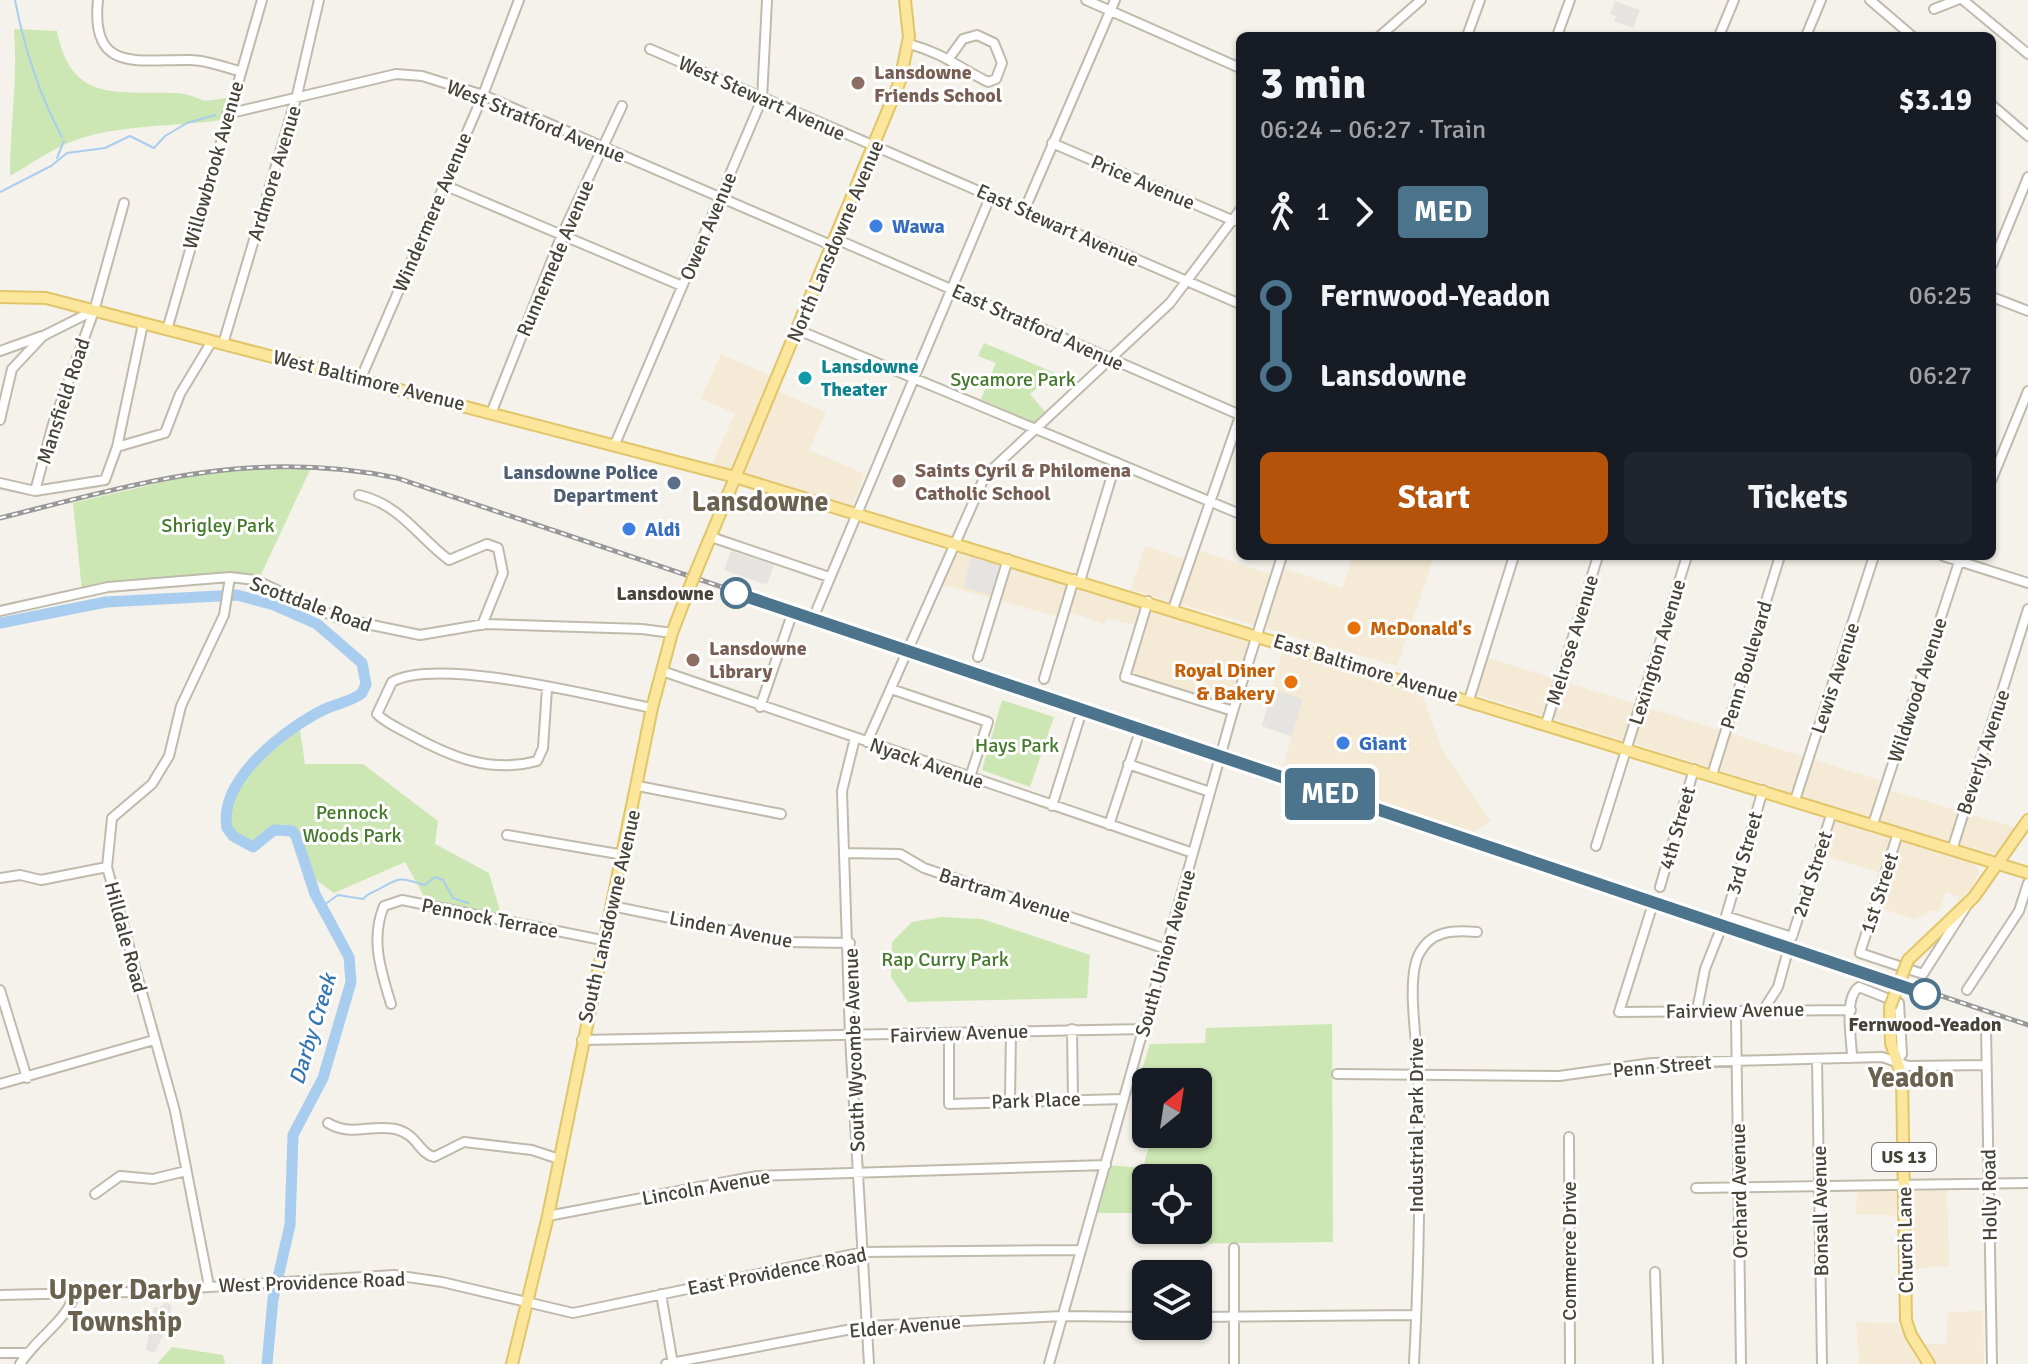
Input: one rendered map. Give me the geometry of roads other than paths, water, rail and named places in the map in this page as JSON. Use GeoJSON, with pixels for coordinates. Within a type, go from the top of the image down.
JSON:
{"type":"FeatureCollection","features":[{"type":"Feature","properties":{"kind":"main road","name":"North Lansdowne Avenue"},"geometry":{"type":"LineString","coordinates":[[735,477],[900,81],[909,44],[905,0]]}},
{"type":"Feature","properties":{"kind":"main road","name":"West Baltimore Avenue"},"geometry":{"type":"LineString","coordinates":[[0,297],[35,296],[492,411],[735,477]]}},
{"type":"Feature","properties":{"kind":"main road","name":"East Baltimore Avenue"},"geometry":{"type":"LineString","coordinates":[[735,477],[1256,634],[2028,873]]}},
{"type":"Feature","properties":{"kind":"main road","name":"South Lansdowne Avenue"},"geometry":{"type":"LineString","coordinates":[[512,1364],[548,1216],[602,940],[624,855],[652,708],[672,633],[735,477]]}},
{"type":"Feature","properties":{"kind":"main road"},"geometry":{"type":"LineString","coordinates":[[1996,863],[2028,820]]}},
{"type":"Feature","properties":{"kind":"main road","name":"US 13"},"geometry":{"type":"LineString","coordinates":[[1967,904],[1996,863]]}},
{"type":"Feature","properties":{"kind":"main road","name":"Church Lane"},"geometry":{"type":"LineString","coordinates":[[1929,1364],[1911,1335],[1906,1320],[1902,1077],[1890,1038],[1890,1007],[1908,960],[1967,904]]}},
{"type":"Feature","properties":{"kind":"street"},"geometry":{"type":"LineString","coordinates":[[98,0],[96,23],[107,51],[123,60],[194,59],[239,71]]}},
{"type":"Feature","properties":{"kind":"street","name":"Willowbrook Avenue"},"geometry":{"type":"LineString","coordinates":[[167,330],[239,71],[262,0]]}},
{"type":"Feature","properties":{"kind":"street","name":"Ardmore Avenue"},"geometry":{"type":"LineString","coordinates":[[117,447],[165,433],[180,394],[218,343],[297,95],[319,0]]}},
{"type":"Feature","properties":{"kind":"street","name":"Windermere Avenue"},"geometry":{"type":"LineString","coordinates":[[361,378],[483,95],[519,0]]}},
{"type":"Feature","properties":{"kind":"street","name":"Owen Avenue"},"geometry":{"type":"LineString","coordinates":[[615,444],[762,99],[767,0]]}},
{"type":"Feature","properties":{"kind":"street"},"geometry":{"type":"LineString","coordinates":[[1086,0],[1236,66]]}},
{"type":"Feature","properties":{"kind":"street"},"geometry":{"type":"LineString","coordinates":[[1024,211],[1115,0]]}},
{"type":"Feature","properties":{"kind":"street"},"geometry":{"type":"LineString","coordinates":[[1385,32],[1421,0]]}},
{"type":"Feature","properties":{"kind":"street"},"geometry":{"type":"LineString","coordinates":[[1468,32],[1480,0]]}},
{"type":"Feature","properties":{"kind":"street"},"geometry":{"type":"LineString","coordinates":[[1558,32],[1570,0]]}},
{"type":"Feature","properties":{"kind":"street"},"geometry":{"type":"LineString","coordinates":[[1721,32],[1734,0]]}},
{"type":"Feature","properties":{"kind":"street"},"geometry":{"type":"LineString","coordinates":[[1808,32],[1821,0]]}},
{"type":"Feature","properties":{"kind":"street"},"geometry":{"type":"LineString","coordinates":[[1870,0],[1901,32]]}},
{"type":"Feature","properties":{"kind":"street"},"geometry":{"type":"LineString","coordinates":[[1934,9],[1960,0],[2028,54]]}},
{"type":"Feature","properties":{"kind":"street"},"geometry":{"type":"LineString","coordinates":[[909,44],[950,57],[960,68],[988,82],[996,79],[1002,63],[994,43],[977,35],[963,39],[950,57]]}},
{"type":"Feature","properties":{"kind":"street","name":"West Stewart Avenue"},"geometry":{"type":"LineString","coordinates":[[650,49],[875,146]]}},
{"type":"Feature","properties":{"kind":"street","name":"West Stratford Avenue"},"geometry":{"type":"LineString","coordinates":[[227,114],[396,74],[422,76],[483,95],[835,243]]}},
{"type":"Feature","properties":{"kind":"street","name":"Runnemede Avenue"},"geometry":{"type":"LineString","coordinates":[[492,411],[561,237],[622,106]]}},
{"type":"Feature","properties":{"kind":"street"},"geometry":{"type":"LineString","coordinates":[[1996,108],[2028,136]]}},
{"type":"Feature","properties":{"kind":"street","name":"Price Avenue"},"geometry":{"type":"LineString","coordinates":[[1052,143],[1234,221]]}},
{"type":"Feature","properties":{"kind":"street","name":"East Stewart Avenue"},"geometry":{"type":"LineString","coordinates":[[875,146],[1236,302]]}},
{"type":"Feature","properties":{"kind":"street"},"geometry":{"type":"LineString","coordinates":[[1996,255],[2028,177]]}},
{"type":"Feature","properties":{"kind":"street"},"geometry":{"type":"LineString","coordinates":[[444,185],[682,286]]}},
{"type":"Feature","properties":{"kind":"street"},"geometry":{"type":"LineString","coordinates":[[817,609],[991,195]]}},
{"type":"Feature","properties":{"kind":"street","name":"Mansfield Road"},"geometry":{"type":"LineString","coordinates":[[35,491],[53,424],[94,311],[124,203]]}},
{"type":"Feature","properties":{"kind":"street"},"geometry":{"type":"LineString","coordinates":[[867,742],[985,476],[1112,359],[1187,282],[1236,217]]}},
{"type":"Feature","properties":{"kind":"street","name":"East Stratford Avenue"},"geometry":{"type":"LineString","coordinates":[[835,243],[950,288],[1236,413]]}},
{"type":"Feature","properties":{"kind":"street"},"geometry":{"type":"LineString","coordinates":[[1996,299],[2028,311]]}},
{"type":"Feature","properties":{"kind":"street"},"geometry":{"type":"LineString","coordinates":[[0,351],[43,336],[94,311]]}},
{"type":"Feature","properties":{"kind":"street"},"geometry":{"type":"LineString","coordinates":[[0,483],[35,491],[105,480],[117,447],[143,324]]}},
{"type":"Feature","properties":{"kind":"street"},"geometry":{"type":"LineString","coordinates":[[798,330],[1236,512]]}},
{"type":"Feature","properties":{"kind":"street"},"geometry":{"type":"LineString","coordinates":[[0,420],[12,369],[43,336]]}},
{"type":"Feature","properties":{"kind":"street"},"geometry":{"type":"LineString","coordinates":[[0,369],[12,369]]}},
{"type":"Feature","properties":{"kind":"street"},"geometry":{"type":"LineString","coordinates":[[1996,469],[2028,391]]}},
{"type":"Feature","properties":{"kind":"street"},"geometry":{"type":"LineString","coordinates":[[1173,609],[1236,427]]}},
{"type":"Feature","properties":{"kind":"street"},"geometry":{"type":"LineString","coordinates":[[1044,679],[1116,462]]}},
{"type":"Feature","properties":{"kind":"street"},"geometry":{"type":"LineString","coordinates":[[359,495],[380,500],[403,515],[449,560],[487,544],[498,548],[503,573],[482,625]]}},
{"type":"Feature","properties":{"kind":"street"},"geometry":{"type":"LineString","coordinates":[[711,537],[829,577]]}},
{"type":"Feature","properties":{"kind":"street"},"geometry":{"type":"LineString","coordinates":[[978,657],[1008,559]]}},
{"type":"Feature","properties":{"kind":"street","name":"South Union Avenue"},"geometry":{"type":"LineString","coordinates":[[1049,1364],[1233,711],[1281,560]]}},
{"type":"Feature","properties":{"kind":"street"},"geometry":{"type":"LineString","coordinates":[[1469,700],[1513,560]]}},
{"type":"Feature","properties":{"kind":"street","name":"Melrose Avenue"},"geometry":{"type":"LineString","coordinates":[[1546,724],[1597,560]]}},
{"type":"Feature","properties":{"kind":"street","name":"Lexington Avenue"},"geometry":{"type":"LineString","coordinates":[[1596,846],[1686,560]]}},
{"type":"Feature","properties":{"kind":"street","name":"Penn Boulevard"},"geometry":{"type":"LineString","coordinates":[[1712,775],[1779,560]]}},
{"type":"Feature","properties":{"kind":"street","name":"Lewis Avenue"},"geometry":{"type":"LineString","coordinates":[[1795,800],[1873,560]]}},
{"type":"Feature","properties":{"kind":"street","name":"Wildwood Avenue"},"geometry":{"type":"LineString","coordinates":[[1873,824],[1959,560]]}},
{"type":"Feature","properties":{"kind":"street"},"geometry":{"type":"LineString","coordinates":[[1965,560],[2028,583]]}},
{"type":"Feature","properties":{"kind":"street","name":"Hilldale Road"},"geometry":{"type":"LineString","coordinates":[[209,1286],[175,1111],[107,867],[112,818],[152,784],[169,756],[181,706],[224,615],[230,580]]}},
{"type":"Feature","properties":{"kind":"street","name":"Scottdale Road"},"geometry":{"type":"LineString","coordinates":[[0,611],[95,589],[255,580],[338,618],[388,631],[420,635],[482,625],[642,629],[672,633]]}},
{"type":"Feature","properties":{"kind":"street"},"geometry":{"type":"LineString","coordinates":[[1148,601],[1125,677],[1233,711]]}},
{"type":"Feature","properties":{"kind":"street","name":"Beverly Avenue"},"geometry":{"type":"LineString","coordinates":[[1952,850],[2028,609]]}},
{"type":"Feature","properties":{"kind":"street"},"geometry":{"type":"LineString","coordinates":[[760,707],[790,620]]}},
{"type":"Feature","properties":{"kind":"street","name":"Nyack Avenue"},"geometry":{"type":"LineString","coordinates":[[662,671],[1193,853]]}},
{"type":"Feature","properties":{"kind":"street"},"geometry":{"type":"LineString","coordinates":[[547,688],[543,748],[537,761],[524,764],[467,762],[453,758],[377,714],[392,682],[402,676],[420,674],[518,680],[652,708]]}},
{"type":"Feature","properties":{"kind":"street"},"geometry":{"type":"LineString","coordinates":[[891,689],[988,722],[970,777]]}},
{"type":"Feature","properties":{"kind":"street"},"geometry":{"type":"LineString","coordinates":[[1052,806],[1079,720]]}},
{"type":"Feature","properties":{"kind":"street","name":"South Wycombe Avenue"},"geometry":{"type":"LineString","coordinates":[[855,738],[842,784],[850,943],[850,1036],[869,1364]]}},
{"type":"Feature","properties":{"kind":"street"},"geometry":{"type":"LineString","coordinates":[[1109,825],[1137,740]]}},
{"type":"Feature","properties":{"kind":"street"},"geometry":{"type":"LineString","coordinates":[[1128,764],[1210,792]]}},
{"type":"Feature","properties":{"kind":"street","name":"4th Street"},"geometry":{"type":"LineString","coordinates":[[1660,887],[1694,769]]}},
{"type":"Feature","properties":{"kind":"street"},"geometry":{"type":"LineString","coordinates":[[638,786],[781,814]]}},
{"type":"Feature","properties":{"kind":"street","name":"3rd Street"},"geometry":{"type":"LineString","coordinates":[[1763,790],[1726,916],[1792,937]]}},
{"type":"Feature","properties":{"kind":"street","name":"2nd Street"},"geometry":{"type":"LineString","coordinates":[[1792,937],[1832,812]]}},
{"type":"Feature","properties":{"kind":"street","name":"1st Street"},"geometry":{"type":"LineString","coordinates":[[1898,833],[1860,953],[1923,974],[1967,904]]}},
{"type":"Feature","properties":{"kind":"street"},"geometry":{"type":"LineString","coordinates":[[507,835],[624,855]]}},
{"type":"Feature","properties":{"kind":"street","name":"Bartram Avenue"},"geometry":{"type":"LineString","coordinates":[[844,853],[900,854],[924,868],[1166,949]]}},
{"type":"Feature","properties":{"kind":"street"},"geometry":{"type":"LineString","coordinates":[[0,878],[20,875],[41,880],[107,867]]}},
{"type":"Feature","properties":{"kind":"street"},"geometry":{"type":"LineString","coordinates":[[1967,990],[2019,911],[2028,883]]}},
{"type":"Feature","properties":{"kind":"street","name":"Pennock Terrace"},"geometry":{"type":"LineString","coordinates":[[391,1004],[378,961],[378,931],[384,906],[402,900],[602,940]]}},
{"type":"Feature","properties":{"kind":"street","name":"Linden Avenue"},"geometry":{"type":"LineString","coordinates":[[612,906],[787,942],[850,943]]}},
{"type":"Feature","properties":{"kind":"street","name":"Fairview Avenue"},"geometry":{"type":"LineString","coordinates":[[1651,910],[1619,1012],[1851,1010]]}},
{"type":"Feature","properties":{"kind":"street"},"geometry":{"type":"LineString","coordinates":[[1697,1010],[1705,969],[1720,931]]}},
{"type":"Feature","properties":{"kind":"street","name":"Industrial Park Drive"},"geometry":{"type":"LineString","coordinates":[[1414,1364],[1418,1073],[1414,968],[1418,955],[1433,937],[1446,932],[1477,932]]}},
{"type":"Feature","properties":{"kind":"street"},"geometry":{"type":"LineString","coordinates":[[1764,1009],[1778,987],[1787,954]]}},
{"type":"Feature","properties":{"kind":"street","name":"Church Lane"},"geometry":{"type":"LineString","coordinates":[[1851,1010],[1856,988],[1897,1000],[1900,1005],[1902,1054],[1897,1062]]}},
{"type":"Feature","properties":{"kind":"street"},"geometry":{"type":"LineString","coordinates":[[0,990],[27,1078]]}},
{"type":"Feature","properties":{"kind":"street"},"geometry":{"type":"LineString","coordinates":[[1851,1010],[1852,1058]]}},
{"type":"Feature","properties":{"kind":"street","name":"Orchard Avenue"},"geometry":{"type":"LineString","coordinates":[[1736,1017],[1741,1364]]}},
{"type":"Feature","properties":{"kind":"street","name":"Holly Road"},"geometry":{"type":"LineString","coordinates":[[1986,1027],[1992,1364]]}},
{"type":"Feature","properties":{"kind":"street"},"geometry":{"type":"LineString","coordinates":[[1072,1029],[1073,1098]]}},
{"type":"Feature","properties":{"kind":"street","name":"Fairview Avenue"},"geometry":{"type":"LineString","coordinates":[[582,1040],[1144,1029]]}},
{"type":"Feature","properties":{"kind":"street"},"geometry":{"type":"LineString","coordinates":[[1010,1100],[1011,1031]]}},
{"type":"Feature","properties":{"kind":"street","name":"Park Place"},"geometry":{"type":"LineString","coordinates":[[949,1033],[949,1104],[1073,1098],[1123,1099]]}},
{"type":"Feature","properties":{"kind":"street"},"geometry":{"type":"LineString","coordinates":[[0,1084],[154,1040]]}},
{"type":"Feature","properties":{"kind":"street","name":"Penn Street"},"geometry":{"type":"LineString","coordinates":[[1337,1074],[1559,1076],[1652,1063],[1882,1057],[1908,1066],[1986,1065]]}},
{"type":"Feature","properties":{"kind":"street","name":"Bonsall Avenue"},"geometry":{"type":"LineString","coordinates":[[1817,1059],[1822,1364]]}},
{"type":"Feature","properties":{"kind":"street"},"geometry":{"type":"LineString","coordinates":[[328,1123],[349,1132],[393,1128],[411,1134],[427,1155],[434,1157],[464,1142],[532,1150],[559,1159]]}},
{"type":"Feature","properties":{"kind":"street","name":"Commerce Drive"},"geometry":{"type":"LineString","coordinates":[[1569,1137],[1570,1364]]}},
{"type":"Feature","properties":{"kind":"street","name":"Lincoln Avenue"},"geometry":{"type":"LineString","coordinates":[[548,1216],[757,1176],[1106,1165]]}},
{"type":"Feature","properties":{"kind":"street"},"geometry":{"type":"LineString","coordinates":[[95,1194],[120,1176],[153,1179],[186,1171]]}},
{"type":"Feature","properties":{"kind":"street"},"geometry":{"type":"LineString","coordinates":[[1696,1188],[2028,1183]]}},
{"type":"Feature","properties":{"kind":"street"},"geometry":{"type":"LineString","coordinates":[[1234,1248],[1234,1364]]}},
{"type":"Feature","properties":{"kind":"street","name":"East Providence Road"},"geometry":{"type":"LineString","coordinates":[[525,1303],[573,1313],[863,1252],[1080,1250]]}},
{"type":"Feature","properties":{"kind":"street"},"geometry":{"type":"LineString","coordinates":[[1655,1272],[1658,1364]]}},
{"type":"Feature","properties":{"kind":"street","name":"West Providence Road"},"geometry":{"type":"LineString","coordinates":[[0,1295],[75,1294],[406,1276],[525,1303]]}},
{"type":"Feature","properties":{"kind":"street"},"geometry":{"type":"LineString","coordinates":[[20,1364],[64,1316],[75,1294]]}},
{"type":"Feature","properties":{"kind":"street"},"geometry":{"type":"LineString","coordinates":[[661,1294],[671,1364]]}},
{"type":"Feature","properties":{"kind":"street"},"geometry":{"type":"LineString","coordinates":[[1212,1317],[1416,1315]]}},
{"type":"Feature","properties":{"kind":"street","name":"Elder Avenue"},"geometry":{"type":"LineString","coordinates":[[671,1364],[868,1326],[1062,1316],[1132,1317]]}},
{"type":"Feature","properties":{"kind":"street"},"geometry":{"type":"LineString","coordinates":[[0,1353],[27,1353]]}},
{"type":"Feature","properties":{"kind":"waterway"},"geometry":{"type":"LineString","coordinates":[[15,0],[33,70],[62,137]]}},
{"type":"Feature","properties":{"kind":"waterway"},"geometry":{"type":"LineString","coordinates":[[0,192],[51,166],[67,153],[105,148],[130,136],[154,148],[165,136],[187,123],[215,115]]}},
{"type":"Feature","properties":{"kind":"waterway"},"geometry":{"type":"LineString","coordinates":[[57,158],[64,141]]}},
{"type":"Feature","properties":{"kind":"waterway","name":"Darby Creek"},"geometry":{"type":"LineString","coordinates":[[0,623],[106,602],[237,595],[274,605],[317,624],[362,663],[366,684],[362,693],[308,719],[274,743],[243,775],[227,810],[227,828],[233,836],[253,847],[274,830],[292,831],[296,836],[315,894],[349,957],[351,982],[323,1078],[293,1135],[290,1225],[273,1299],[267,1364]]}},
{"type":"Feature","properties":{"kind":"waterway"},"geometry":{"type":"LineString","coordinates":[[321,907],[338,895],[363,899],[399,880],[425,885],[435,877],[443,880],[453,898],[468,903]]}},
{"type":"Feature","properties":{"kind":"railway"},"geometry":{"type":"LineString","coordinates":[[0,518],[149,482],[245,468],[344,470],[397,478],[2028,1025]]}},
{"type":"Feature","properties":{"kind":"train","name":"MED"},"geometry":{"type":"LineString","coordinates":[[736,593],[1925,994]]}},
{"type":"Feature","properties":{"kind":"place","name":"Lansdowne Friends School"},"geometry":{"type":"Point","coordinates":[858,83]}},
{"type":"Feature","properties":{"kind":"place","name":"Wawa"},"geometry":{"type":"Point","coordinates":[876,226]}},
{"type":"Feature","properties":{"kind":"place","name":"Lansdowne Theater"},"geometry":{"type":"Point","coordinates":[805,378]}},
{"type":"Feature","properties":{"kind":"place","name":"Saints Cyril & Philomena Catholic School"},"geometry":{"type":"Point","coordinates":[899,481]}},
{"type":"Feature","properties":{"kind":"place","name":"Lansdowne Police Department"},"geometry":{"type":"Point","coordinates":[674,483]}},
{"type":"Feature","properties":{"kind":"place","name":"Aldi"},"geometry":{"type":"Point","coordinates":[629,529]}},
{"type":"Feature","properties":{"kind":"place","name":"Lansdowne"},"geometry":{"type":"Point","coordinates":[736,593]}},
{"type":"Feature","properties":{"kind":"place","name":"McDonald's"},"geometry":{"type":"Point","coordinates":[1354,628]}},
{"type":"Feature","properties":{"kind":"place","name":"Lansdowne Library"},"geometry":{"type":"Point","coordinates":[693,660]}},
{"type":"Feature","properties":{"kind":"place","name":"Royal Diner & Bakery"},"geometry":{"type":"Point","coordinates":[1291,682]}},
{"type":"Feature","properties":{"kind":"place","name":"Giant"},"geometry":{"type":"Point","coordinates":[1343,743]}},
{"type":"Feature","properties":{"kind":"place","name":"Fernwood-Yeadon"},"geometry":{"type":"Point","coordinates":[1925,994]}},
{"type":"Feature","properties":{"kind":"district","name":"Lansdowne"},"geometry":{"type":"Point","coordinates":[760,501]}},
{"type":"Feature","properties":{"kind":"district","name":"Yeadon"},"geometry":{"type":"Point","coordinates":[1911,1077]}},
{"type":"Feature","properties":{"kind":"district","name":"Upper Darby Township"},"geometry":{"type":"Point","coordinates":[125,1305]}},
{"type":"Feature","properties":{"kind":"park label","name":"Sycamore Park"},"geometry":{"type":"Point","coordinates":[1013,379]}},
{"type":"Feature","properties":{"kind":"park label","name":"Shrigley Park"},"geometry":{"type":"Point","coordinates":[218,525]}},
{"type":"Feature","properties":{"kind":"park label","name":"Hays Park"},"geometry":{"type":"Point","coordinates":[1017,745]}},
{"type":"Feature","properties":{"kind":"park label","name":"Pennock Woods Park"},"geometry":{"type":"Point","coordinates":[352,824]}},
{"type":"Feature","properties":{"kind":"park label","name":"Rap Curry Park"},"geometry":{"type":"Point","coordinates":[945,959]}}]}
